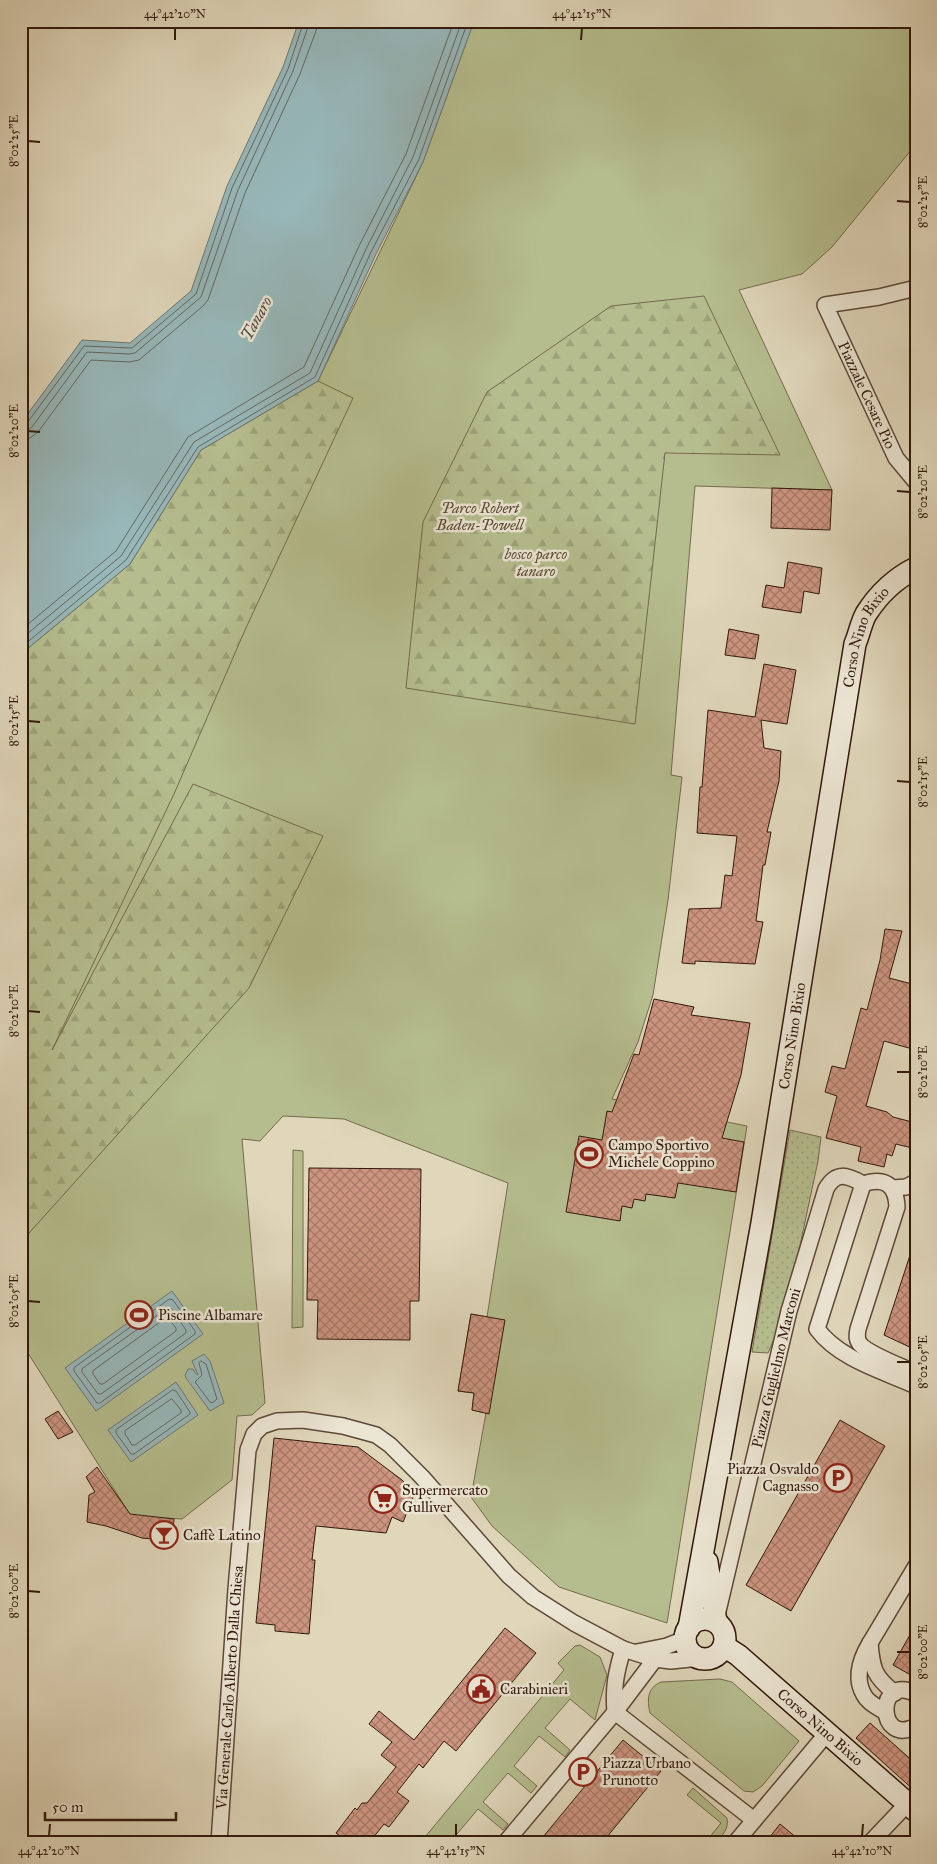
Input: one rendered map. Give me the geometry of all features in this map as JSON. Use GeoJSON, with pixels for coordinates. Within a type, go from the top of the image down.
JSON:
{"type":"FeatureCollection","features":[{"type":"Feature","properties":{"kind":"main road","name":"Corso Nino Bixio"},"geometry":{"type":"LineString","coordinates":[[687,1633],[762,1223],[855,644],[866,615],[884,591],[906,573],[916,568]]}},
{"type":"Feature","properties":{"kind":"main road","name":"Corso Nino Bixio"},"geometry":{"type":"LineString","coordinates":[[707,1524],[708,1578],[716,1622]]}},
{"type":"Feature","properties":{"kind":"main road"},"geometry":{"type":"LineString","coordinates":[[704,1619],[716,1622],[724,1632],[724,1646],[711,1658],[700,1658],[691,1652],[687,1633],[698,1620],[704,1619]]}},
{"type":"Feature","properties":{"kind":"main road","name":"Corso Nino Bixio"},"geometry":{"type":"LineString","coordinates":[[724,1646],[738,1655],[828,1732],[913,1810]]}},
{"type":"Feature","properties":{"kind":"street","name":"Piazzale Cesare Pio"},"geometry":{"type":"LineString","coordinates":[[908,289],[879,298],[825,305],[896,458],[916,482]]}},
{"type":"Feature","properties":{"kind":"street","name":"Piazza Guglielmo Marconi"},"geometry":{"type":"LineString","coordinates":[[716,1622],[729,1558],[789,1311],[826,1189],[832,1179],[843,1176],[863,1184],[879,1182],[893,1188]]}},
{"type":"Feature","properties":{"kind":"street"},"geometry":{"type":"LineString","coordinates":[[916,1182],[906,1187],[893,1188],[897,1195],[897,1207],[858,1328],[857,1337],[860,1344],[870,1351],[916,1373]]}},
{"type":"Feature","properties":{"kind":"street","name":"Piazza Guglielmo Marconi"},"geometry":{"type":"LineString","coordinates":[[863,1184],[818,1329],[824,1338],[835,1347],[864,1363],[916,1386]]}},
{"type":"Feature","properties":{"kind":"street","name":"Via Generale Carlo Alberto Dalla Chiesa"},"geometry":{"type":"LineString","coordinates":[[219,1843],[236,1589],[248,1450],[254,1434],[262,1426],[277,1421],[303,1420],[342,1426],[376,1435],[390,1445],[509,1576],[533,1597],[574,1623],[630,1651],[671,1662],[700,1658]]}},
{"type":"Feature","properties":{"kind":"street"},"geometry":{"type":"LineString","coordinates":[[885,1712],[864,1696],[860,1685],[859,1669],[862,1656],[916,1566]]}},
{"type":"Feature","properties":{"kind":"street"},"geometry":{"type":"LineString","coordinates":[[687,1633],[667,1646],[630,1651],[616,1672],[613,1689],[615,1712],[754,1820]]}},
{"type":"Feature","properties":{"kind":"street"},"geometry":{"type":"LineString","coordinates":[[870,1643],[872,1664],[876,1676],[895,1693]]}},
{"type":"Feature","properties":{"kind":"street"},"geometry":{"type":"LineString","coordinates":[[505,1843],[615,1712],[655,1659]]}},
{"type":"Feature","properties":{"kind":"street"},"geometry":{"type":"LineString","coordinates":[[915,1727],[907,1730],[899,1729],[887,1719],[885,1712],[889,1697],[895,1693],[902,1690],[916,1694]]}},
{"type":"Feature","properties":{"kind":"street"},"geometry":{"type":"LineString","coordinates":[[735,1843],[828,1732]]}},
{"type":"Feature","properties":{"kind":"street"},"geometry":{"type":"LineString","coordinates":[[870,1843],[913,1810]]}},
{"type":"Feature","properties":{"kind":"green space","name":"Parco Robert Baden-Powell"},"geometry":{"type":"Polygon","coordinates":[[[474,21],[916,21],[916,144],[832,247],[802,274],[739,290],[832,490],[695,486],[671,775],[682,777],[668,900],[653,995],[638,1042],[612,1099],[747,1126],[667,1623],[559,1587],[492,1526],[471,1497],[486,1413],[472,1410],[474,1393],[458,1391],[471,1314],[487,1317],[508,1183],[344,1119],[283,1116],[260,1141],[242,1139],[265,1403],[252,1415],[237,1416],[232,1480],[182,1519],[131,1516],[21,1342],[21,665],[201,450],[318,381],[423,162],[474,21]]]}},
{"type":"Feature","properties":{"kind":"green space","name":"bosco parco tanaro"},"geometry":{"type":"Polygon","coordinates":[[[704,296],[780,455],[665,453],[635,724],[406,688],[423,522],[487,392],[611,306],[704,296]]]}},
{"type":"Feature","properties":{"kind":"green space"},"geometry":{"type":"Polygon","coordinates":[[[318,381],[353,398],[245,630],[174,794],[52,1050],[193,784],[323,836],[249,988],[21,1242],[21,665],[27,649],[130,564],[201,450],[318,381]]]}},
{"type":"Feature","properties":{"kind":"green space"},"geometry":{"type":"Polygon","coordinates":[[[790,1130],[821,1137],[818,1161],[786,1311],[768,1353],[752,1352],[790,1130]]]}},
{"type":"Feature","properties":{"kind":"green space"},"geometry":{"type":"Polygon","coordinates":[[[293,1150],[303,1151],[303,1327],[292,1328],[293,1150]]]}},
{"type":"Feature","properties":{"kind":"green space"},"geometry":{"type":"Polygon","coordinates":[[[580,1645],[600,1657],[607,1675],[595,1720],[570,1699],[545,1728],[570,1750],[565,1757],[539,1736],[514,1766],[537,1786],[531,1793],[508,1773],[483,1802],[508,1824],[503,1830],[478,1809],[452,1840],[454,1843],[420,1843],[564,1670],[558,1663],[575,1646],[580,1645]]]}},
{"type":"Feature","properties":{"kind":"green space"},"geometry":{"type":"Polygon","coordinates":[[[720,1679],[732,1682],[799,1741],[762,1786],[753,1792],[744,1791],[650,1713],[649,1695],[653,1688],[661,1682],[720,1679]]]}},
{"type":"Feature","properties":{"kind":"green space"},"geometry":{"type":"Polygon","coordinates":[[[693,1788],[727,1818],[726,1828],[716,1843],[705,1843],[721,1823],[687,1795],[693,1788]]]}},
{"type":"Feature","properties":{"kind":"water","name":"Tanaro"},"geometry":{"type":"Polygon","coordinates":[[[299,21],[474,21],[423,162],[376,254],[318,381],[201,450],[130,564],[27,649],[21,665],[21,423],[82,340],[130,343],[191,291],[227,186],[283,67],[299,21]]]}},
{"type":"Feature","properties":{"kind":"water"},"geometry":{"type":"Polygon","coordinates":[[[172,1291],[203,1334],[96,1411],[65,1368],[172,1291]]]}},
{"type":"Feature","properties":{"kind":"water"},"geometry":{"type":"Polygon","coordinates":[[[204,1354],[210,1361],[224,1403],[210,1411],[185,1375],[188,1369],[193,1369],[198,1375],[192,1361],[204,1354]]]}},
{"type":"Feature","properties":{"kind":"water"},"geometry":{"type":"Polygon","coordinates":[[[176,1382],[198,1415],[131,1462],[108,1430],[176,1382]]]}},
{"type":"Feature","properties":{"kind":"building"},"geometry":{"type":"Polygon","coordinates":[[[772,488],[832,490],[830,530],[771,528],[772,488]]]}},
{"type":"Feature","properties":{"kind":"building"},"geometry":{"type":"Polygon","coordinates":[[[788,562],[822,568],[819,594],[804,591],[801,613],[762,607],[766,585],[784,588],[788,562]]]}},
{"type":"Feature","properties":{"kind":"building"},"geometry":{"type":"Polygon","coordinates":[[[729,629],[759,635],[755,659],[725,655],[729,629]]]}},
{"type":"Feature","properties":{"kind":"building"},"geometry":{"type":"Polygon","coordinates":[[[764,664],[796,670],[787,724],[761,720],[764,748],[781,751],[779,781],[767,832],[771,832],[765,865],[763,865],[756,921],[763,922],[755,964],[695,961],[695,964],[682,963],[689,909],[721,908],[725,875],[732,876],[737,836],[697,833],[708,710],[755,717],[764,664]]]}},
{"type":"Feature","properties":{"kind":"building"},"geometry":{"type":"Polygon","coordinates":[[[885,929],[902,931],[889,978],[916,985],[916,1050],[884,1041],[866,1106],[887,1112],[893,1117],[916,1123],[916,1149],[896,1144],[892,1156],[887,1154],[884,1167],[858,1161],[861,1147],[826,1138],[837,1096],[825,1092],[832,1066],[845,1069],[861,1008],[867,1010],[880,960],[885,929]]]}},
{"type":"Feature","properties":{"kind":"building"},"geometry":{"type":"Polygon","coordinates":[[[654,999],[694,1007],[691,1015],[750,1023],[741,1075],[722,1138],[744,1142],[736,1192],[678,1183],[675,1198],[646,1194],[645,1201],[634,1199],[632,1208],[622,1206],[620,1221],[566,1212],[579,1136],[602,1140],[607,1111],[612,1112],[634,1054],[639,1055],[654,999]]]}},
{"type":"Feature","properties":{"kind":"building"},"geometry":{"type":"Polygon","coordinates":[[[309,1168],[421,1169],[419,1301],[410,1301],[410,1340],[317,1339],[318,1300],[307,1300],[309,1168]]]}},
{"type":"Feature","properties":{"kind":"building"},"geometry":{"type":"Polygon","coordinates":[[[913,1246],[916,1247],[916,1350],[884,1335],[913,1246]]]}},
{"type":"Feature","properties":{"kind":"building"},"geometry":{"type":"Polygon","coordinates":[[[471,1314],[505,1320],[489,1414],[472,1410],[474,1393],[458,1391],[471,1314]]]}},
{"type":"Feature","properties":{"kind":"building"},"geometry":{"type":"Polygon","coordinates":[[[58,1411],[73,1432],[58,1439],[45,1419],[58,1411]]]}},
{"type":"Feature","properties":{"kind":"building"},"geometry":{"type":"Polygon","coordinates":[[[840,1420],[885,1446],[791,1611],[746,1585],[840,1420]]]}},
{"type":"Feature","properties":{"kind":"building"},"geometry":{"type":"Polygon","coordinates":[[[274,1438],[358,1447],[402,1480],[415,1493],[403,1522],[392,1517],[386,1533],[316,1526],[312,1560],[315,1560],[309,1634],[275,1631],[275,1625],[256,1623],[274,1438]]]}},
{"type":"Feature","properties":{"kind":"building"},"geometry":{"type":"Polygon","coordinates":[[[97,1467],[130,1514],[174,1519],[172,1541],[142,1538],[87,1522],[89,1495],[95,1492],[86,1477],[97,1467]]]}},
{"type":"Feature","properties":{"kind":"building"},"geometry":{"type":"Polygon","coordinates":[[[916,1624],[916,1678],[893,1665],[916,1624]]]}},
{"type":"Feature","properties":{"kind":"building"},"geometry":{"type":"Polygon","coordinates":[[[505,1628],[536,1653],[456,1751],[444,1741],[423,1768],[419,1764],[397,1792],[409,1801],[389,1827],[384,1824],[369,1843],[349,1843],[336,1833],[355,1808],[357,1810],[362,1803],[367,1803],[396,1767],[381,1755],[392,1742],[369,1724],[379,1711],[414,1740],[505,1628]]]}},
{"type":"Feature","properties":{"kind":"building"},"geometry":{"type":"Polygon","coordinates":[[[870,1723],[916,1764],[916,1792],[856,1738],[870,1723]]]}},
{"type":"Feature","properties":{"kind":"building"},"geometry":{"type":"Polygon","coordinates":[[[623,1740],[661,1771],[602,1843],[538,1843],[623,1740]]]}},
{"type":"Feature","properties":{"kind":"building"},"geometry":{"type":"Polygon","coordinates":[[[780,1824],[803,1843],[765,1843],[780,1824]]]}},
{"type":"Feature","properties":{"kind":"place","name":"Campo Sportivo Michele Coppino"},"geometry":{"type":"Point","coordinates":[589,1154]}},
{"type":"Feature","properties":{"kind":"place","name":"Piscine Albamare"},"geometry":{"type":"Point","coordinates":[139,1315]}},
{"type":"Feature","properties":{"kind":"place","name":"Piazza Osvaldo Cagnasso"},"geometry":{"type":"Point","coordinates":[838,1478]}},
{"type":"Feature","properties":{"kind":"place","name":"Supermercato Gulliver"},"geometry":{"type":"Point","coordinates":[383,1499]}},
{"type":"Feature","properties":{"kind":"place","name":"Caffè Latino"},"geometry":{"type":"Point","coordinates":[164,1535]}},
{"type":"Feature","properties":{"kind":"place","name":"Carabinieri"},"geometry":{"type":"Point","coordinates":[481,1689]}},
{"type":"Feature","properties":{"kind":"place","name":"Piazza Urbano Prunotto"},"geometry":{"type":"Point","coordinates":[583,1772]}}]}
